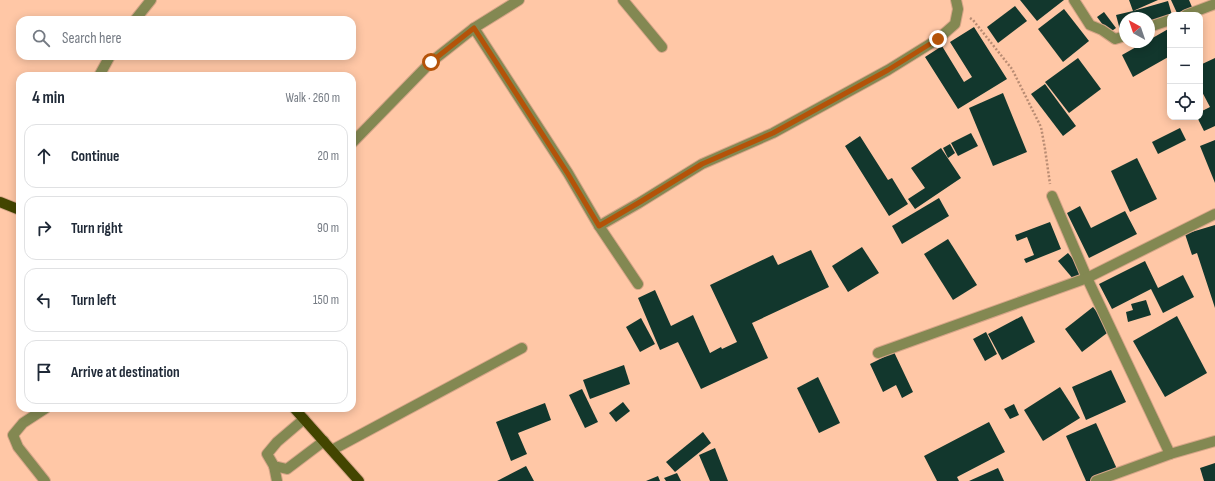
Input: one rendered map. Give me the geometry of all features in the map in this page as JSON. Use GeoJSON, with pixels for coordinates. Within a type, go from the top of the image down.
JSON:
{"type":"FeatureCollection","features":[{"type":"Feature","properties":{"kind":"main road"},"geometry":{"type":"LineString","coordinates":[[0,202],[16,208]]}},
{"type":"Feature","properties":{"kind":"main road"},"geometry":{"type":"LineString","coordinates":[[298,412],[359,481]]}},
{"type":"Feature","properties":{"kind":"street"},"geometry":{"type":"LineString","coordinates":[[138,16],[151,0]]}},
{"type":"Feature","properties":{"kind":"street"},"geometry":{"type":"LineString","coordinates":[[356,139],[431,62],[474,28],[519,0]]}},
{"type":"Feature","properties":{"kind":"street"},"geometry":{"type":"LineString","coordinates":[[623,0],[662,47]]}},
{"type":"Feature","properties":{"kind":"street"},"geometry":{"type":"LineString","coordinates":[[1074,0],[1090,25],[1102,30],[1115,39],[1119,38]]}},
{"type":"Feature","properties":{"kind":"street"},"geometry":{"type":"LineString","coordinates":[[1194,12],[1215,4]]}},
{"type":"Feature","properties":{"kind":"street"},"geometry":{"type":"LineString","coordinates":[[599,226],[702,164],[773,133],[888,70],[938,39],[955,24],[957,5]]}},
{"type":"Feature","properties":{"kind":"street"},"geometry":{"type":"LineString","coordinates":[[1155,25],[1167,21]]}},
{"type":"Feature","properties":{"kind":"street"},"geometry":{"type":"LineString","coordinates":[[474,28],[568,174],[599,226],[638,284]]}},
{"type":"Feature","properties":{"kind":"street"},"geometry":{"type":"LineString","coordinates":[[101,72],[108,60]]}},
{"type":"Feature","properties":{"kind":"street"},"geometry":{"type":"LineString","coordinates":[[1052,196],[1087,278],[1170,454]]}},
{"type":"Feature","properties":{"kind":"street"},"geometry":{"type":"LineString","coordinates":[[878,353],[1087,278],[1215,214]]}},
{"type":"Feature","properties":{"kind":"street"},"geometry":{"type":"LineString","coordinates":[[332,450],[522,348]]}},
{"type":"Feature","properties":{"kind":"street"},"geometry":{"type":"LineString","coordinates":[[40,412],[23,423],[13,436],[18,447],[45,481]]}},
{"type":"Feature","properties":{"kind":"street"},"geometry":{"type":"LineString","coordinates":[[277,481],[274,466],[267,454],[277,442],[304,419]]}},
{"type":"Feature","properties":{"kind":"street"},"geometry":{"type":"LineString","coordinates":[[274,466],[287,468],[324,441]]}},
{"type":"Feature","properties":{"kind":"street"},"geometry":{"type":"LineString","coordinates":[[1096,481],[1170,454],[1215,441]]}},
{"type":"Feature","properties":{"kind":"path"},"geometry":{"type":"LineString","coordinates":[[957,5],[973,20],[1012,69],[1041,127],[1046,149],[1046,164],[1052,196]]}},
{"type":"Feature","properties":{"kind":"building"},"geometry":{"type":"Polygon","coordinates":[[[1020,0],[1064,0],[1037,21],[1020,0]]]}},
{"type":"Feature","properties":{"kind":"building"},"geometry":{"type":"Polygon","coordinates":[[[1129,0],[1158,0],[1133,11],[1129,0]]]}},
{"type":"Feature","properties":{"kind":"building"},"geometry":{"type":"Polygon","coordinates":[[[1171,0],[1189,0],[1192,7],[1177,12],[1171,0]]]}},
{"type":"Feature","properties":{"kind":"building"},"geometry":{"type":"Polygon","coordinates":[[[1168,1],[1171,12],[1167,12],[1167,17],[1155,20],[1155,12],[1129,12],[1168,1]]]}},
{"type":"Feature","properties":{"kind":"building"},"geometry":{"type":"Polygon","coordinates":[[[1015,6],[1027,21],[998,43],[987,27],[1015,6]]]}},
{"type":"Feature","properties":{"kind":"building"},"geometry":{"type":"Polygon","coordinates":[[[1064,9],[1089,41],[1063,62],[1038,29],[1064,9]]]}},
{"type":"Feature","properties":{"kind":"building"},"geometry":{"type":"Polygon","coordinates":[[[1104,12],[1116,28],[1109,33],[1097,17],[1104,12]]]}},
{"type":"Feature","properties":{"kind":"building"},"geometry":{"type":"Polygon","coordinates":[[[1119,14],[1119,26],[1116,15],[1119,14]]]}},
{"type":"Feature","properties":{"kind":"building"},"geometry":{"type":"Polygon","coordinates":[[[974,27],[1007,79],[958,109],[925,57],[942,46],[964,82],[972,77],[950,42],[974,27]]]}},
{"type":"Feature","properties":{"kind":"building"},"geometry":{"type":"Polygon","coordinates":[[[1167,30],[1167,58],[1133,77],[1122,55],[1134,48],[1155,48],[1155,37],[1167,30]]]}},
{"type":"Feature","properties":{"kind":"building"},"geometry":{"type":"Polygon","coordinates":[[[1078,58],[1101,89],[1069,113],[1045,82],[1078,58]]]}},
{"type":"Feature","properties":{"kind":"building"},"geometry":{"type":"Polygon","coordinates":[[[1215,58],[1215,126],[1204,131],[1198,120],[1203,120],[1203,110],[1210,107],[1203,94],[1203,64],[1215,58]]]}},
{"type":"Feature","properties":{"kind":"building"},"geometry":{"type":"Polygon","coordinates":[[[1045,84],[1076,126],[1063,136],[1031,94],[1045,84]]]}},
{"type":"Feature","properties":{"kind":"building"},"geometry":{"type":"Polygon","coordinates":[[[1003,93],[1027,152],[993,166],[969,108],[1003,93]]]}},
{"type":"Feature","properties":{"kind":"building"},"geometry":{"type":"Polygon","coordinates":[[[1180,128],[1186,140],[1158,154],[1152,142],[1180,128]]]}},
{"type":"Feature","properties":{"kind":"building"},"geometry":{"type":"Polygon","coordinates":[[[971,133],[978,146],[958,156],[951,143],[971,133]]]}},
{"type":"Feature","properties":{"kind":"building"},"geometry":{"type":"Polygon","coordinates":[[[860,136],[888,180],[892,178],[908,204],[889,216],[845,146],[860,136]]]}},
{"type":"Feature","properties":{"kind":"building"},"geometry":{"type":"Polygon","coordinates":[[[1215,140],[1215,183],[1200,146],[1215,140]]]}},
{"type":"Feature","properties":{"kind":"building"},"geometry":{"type":"Polygon","coordinates":[[[950,144],[955,153],[948,158],[943,148],[950,144]]]}},
{"type":"Feature","properties":{"kind":"building"},"geometry":{"type":"Polygon","coordinates":[[[941,148],[961,178],[915,209],[908,199],[925,188],[911,168],[941,148]]]}},
{"type":"Feature","properties":{"kind":"building"},"geometry":{"type":"Polygon","coordinates":[[[1137,158],[1157,199],[1130,212],[1111,171],[1137,158]]]}},
{"type":"Feature","properties":{"kind":"building"},"geometry":{"type":"Polygon","coordinates":[[[939,198],[949,216],[902,244],[892,226],[939,198]]]}},
{"type":"Feature","properties":{"kind":"building"},"geometry":{"type":"Polygon","coordinates":[[[1080,206],[1091,228],[1125,211],[1137,234],[1089,258],[1067,213],[1080,206]]]}},
{"type":"Feature","properties":{"kind":"building"},"geometry":{"type":"Polygon","coordinates":[[[1050,222],[1061,249],[1026,263],[1024,259],[1034,255],[1027,237],[1017,241],[1015,235],[1050,222]]]}},
{"type":"Feature","properties":{"kind":"building"},"geometry":{"type":"Polygon","coordinates":[[[1215,225],[1215,308],[1197,253],[1192,255],[1185,234],[1215,225]]]}},
{"type":"Feature","properties":{"kind":"building"},"geometry":{"type":"Polygon","coordinates":[[[948,239],[977,285],[953,300],[924,254],[948,239]]]}},
{"type":"Feature","properties":{"kind":"building"},"geometry":{"type":"Polygon","coordinates":[[[862,247],[879,273],[848,292],[832,266],[862,247]]]}},
{"type":"Feature","properties":{"kind":"building"},"geometry":{"type":"Polygon","coordinates":[[[811,250],[829,287],[752,323],[768,358],[701,389],[678,342],[660,350],[638,298],[655,290],[671,326],[693,315],[710,353],[721,347],[722,349],[737,342],[710,285],[773,255],[778,265],[811,250]]]}},
{"type":"Feature","properties":{"kind":"building"},"geometry":{"type":"Polygon","coordinates":[[[1068,253],[1083,271],[1074,280],[1058,261],[1068,253]]]}},
{"type":"Feature","properties":{"kind":"building"},"geometry":{"type":"Polygon","coordinates":[[[1145,261],[1158,288],[1183,275],[1194,297],[1163,313],[1151,289],[1112,309],[1099,284],[1145,261]]]}},
{"type":"Feature","properties":{"kind":"building"},"geometry":{"type":"Polygon","coordinates":[[[1146,300],[1151,315],[1128,322],[1126,312],[1133,310],[1131,304],[1146,300]]]}},
{"type":"Feature","properties":{"kind":"building"},"geometry":{"type":"Polygon","coordinates":[[[1093,307],[1111,330],[1082,352],[1065,329],[1093,307]]]}},
{"type":"Feature","properties":{"kind":"building"},"geometry":{"type":"Polygon","coordinates":[[[1022,316],[1035,342],[1002,360],[988,334],[1022,316]]]}},
{"type":"Feature","properties":{"kind":"building"},"geometry":{"type":"Polygon","coordinates":[[[1177,316],[1207,373],[1165,397],[1133,341],[1177,316]]]}},
{"type":"Feature","properties":{"kind":"building"},"geometry":{"type":"Polygon","coordinates":[[[641,318],[655,344],[640,352],[626,327],[641,318]]]}},
{"type":"Feature","properties":{"kind":"building"},"geometry":{"type":"Polygon","coordinates":[[[986,332],[997,354],[985,361],[973,339],[986,332]]]}},
{"type":"Feature","properties":{"kind":"building"},"geometry":{"type":"Polygon","coordinates":[[[894,352],[913,392],[902,398],[896,385],[883,392],[870,364],[894,352]]]}},
{"type":"Feature","properties":{"kind":"building"},"geometry":{"type":"Polygon","coordinates":[[[624,365],[630,384],[590,399],[583,380],[624,365]]]}},
{"type":"Feature","properties":{"kind":"building"},"geometry":{"type":"Polygon","coordinates":[[[1111,370],[1126,402],[1086,420],[1072,387],[1111,370]]]}},
{"type":"Feature","properties":{"kind":"building"},"geometry":{"type":"Polygon","coordinates":[[[818,377],[840,423],[819,433],[797,388],[818,377]]]}},
{"type":"Feature","properties":{"kind":"building"},"geometry":{"type":"Polygon","coordinates":[[[1060,387],[1080,418],[1043,441],[1024,410],[1060,387]]]}},
{"type":"Feature","properties":{"kind":"building"},"geometry":{"type":"Polygon","coordinates":[[[582,389],[598,422],[585,428],[569,395],[582,389]]]}},
{"type":"Feature","properties":{"kind":"building"},"geometry":{"type":"Polygon","coordinates":[[[623,402],[630,411],[616,422],[609,413],[623,402]]]}},
{"type":"Feature","properties":{"kind":"building"},"geometry":{"type":"Polygon","coordinates":[[[545,403],[551,420],[518,433],[527,454],[511,461],[496,422],[545,403]]]}},
{"type":"Feature","properties":{"kind":"building"},"geometry":{"type":"Polygon","coordinates":[[[1014,404],[1019,415],[1010,419],[1004,409],[1014,404]]]}},
{"type":"Feature","properties":{"kind":"building"},"geometry":{"type":"Polygon","coordinates":[[[989,422],[1005,452],[957,477],[959,481],[937,481],[924,456],[989,422]]]}},
{"type":"Feature","properties":{"kind":"building"},"geometry":{"type":"Polygon","coordinates":[[[1096,423],[1117,469],[1090,481],[1086,481],[1066,436],[1096,423]]]}},
{"type":"Feature","properties":{"kind":"building"},"geometry":{"type":"Polygon","coordinates":[[[703,432],[711,443],[675,472],[666,462],[703,432]]]}},
{"type":"Feature","properties":{"kind":"building"},"geometry":{"type":"Polygon","coordinates":[[[715,448],[728,481],[710,481],[699,455],[715,448]]]}},
{"type":"Feature","properties":{"kind":"building"},"geometry":{"type":"Polygon","coordinates":[[[1215,463],[1215,481],[1204,481],[1200,468],[1215,463]]]}},
{"type":"Feature","properties":{"kind":"building"},"geometry":{"type":"Polygon","coordinates":[[[526,466],[534,481],[497,481],[526,466]]]}},
{"type":"Feature","properties":{"kind":"building"},"geometry":{"type":"Polygon","coordinates":[[[998,468],[1004,481],[969,481],[998,468]]]}},
{"type":"Feature","properties":{"kind":"building"},"geometry":{"type":"Polygon","coordinates":[[[677,473],[681,481],[666,481],[664,478],[677,473]]]}},
{"type":"Feature","properties":{"kind":"building"},"geometry":{"type":"Polygon","coordinates":[[[658,476],[660,481],[646,481],[658,476]]]}},
{"type":"Feature","properties":{"kind":"route"},"geometry":{"type":"LineString","coordinates":[[431,62],[474,28],[568,174],[599,226],[702,164],[773,133],[888,70],[938,39]]}}]}
